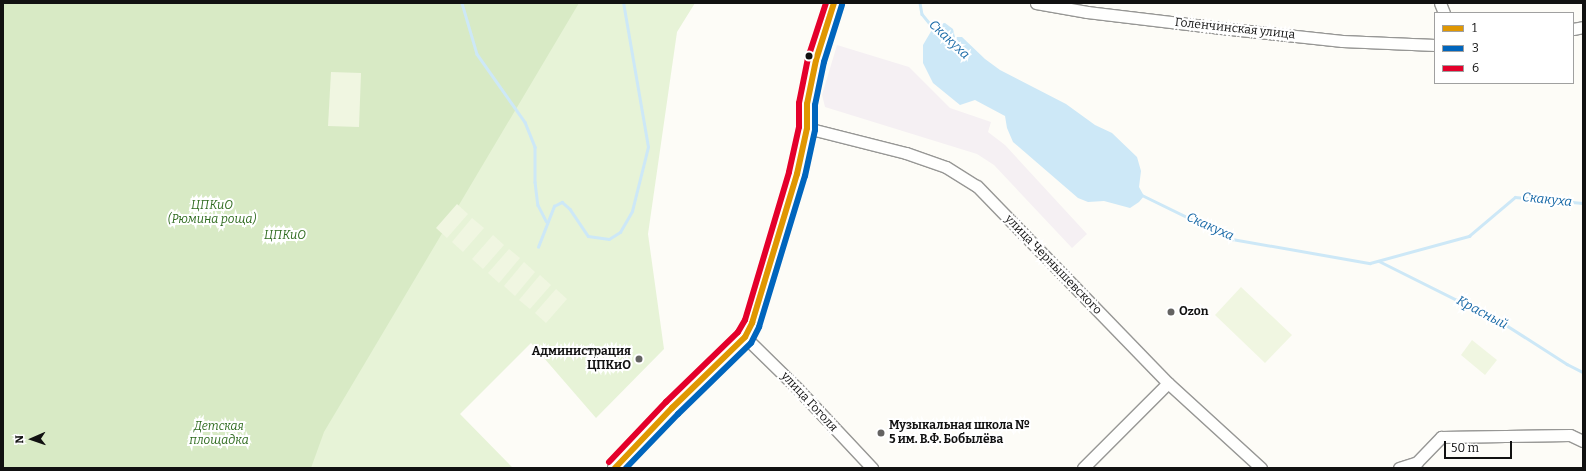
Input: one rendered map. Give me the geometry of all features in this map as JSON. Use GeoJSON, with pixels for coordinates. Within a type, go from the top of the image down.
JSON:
{"type":"FeatureCollection","features":[{"type":"Feature","properties":{"kind":"street"},"geometry":{"type":"LineString","coordinates":[[615,468],[672,408],[745,337],[752,323],[798,174],[807,128],[807,104],[816,60],[834,3]]}},
{"type":"Feature","properties":{"kind":"street","name":"Голенчинская улица"},"geometry":{"type":"LineString","coordinates":[[1036,3],[1087,12],[1221,28],[1342,40],[1434,45]]}},
{"type":"Feature","properties":{"kind":"street","name":"улица Чернышевского"},"geometry":{"type":"LineString","coordinates":[[807,128],[906,153],[946,167],[977,186],[1168,383],[1261,468]]}},
{"type":"Feature","properties":{"kind":"street","name":"улица Гоголя"},"geometry":{"type":"LineString","coordinates":[[745,337],[797,388],[872,468]]}},
{"type":"Feature","properties":{"kind":"street"},"geometry":{"type":"LineString","coordinates":[[1083,468],[1168,383]]}},
{"type":"Feature","properties":{"kind":"street"},"geometry":{"type":"LineString","coordinates":[[1399,468],[1417,462],[1441,437],[1570,436],[1583,441]]}},
{"type":"Feature","properties":{"kind":"shaded area"},"geometry":{"type":"Polygon","coordinates":[[[837,45],[909,67],[950,108],[991,122],[988,132],[1005,145],[1087,234],[1072,248],[994,165],[977,154],[825,107],[822,95],[837,45]]]}},
{"type":"Feature","properties":{"kind":"green space","name":"ЦПКиО (Рюмина роща)"},"geometry":{"type":"Polygon","coordinates":[[[3,3],[695,3],[677,32],[648,234],[664,349],[596,418],[531,343],[460,414],[513,468],[3,468],[3,3]]]}},
{"type":"Feature","properties":{"kind":"green space","name":"ЦПКиО (Рюмина роща)"},"geometry":{"type":"Polygon","coordinates":[[[3,3],[579,3],[324,432],[311,468],[4,468],[3,3]]]}},
{"type":"Feature","properties":{"kind":"green space"},"geometry":{"type":"Polygon","coordinates":[[[331,72],[361,73],[359,127],[328,126],[331,72]]]}},
{"type":"Feature","properties":{"kind":"green space"},"geometry":{"type":"Polygon","coordinates":[[[457,204],[468,214],[447,238],[436,228],[457,204]]]}},
{"type":"Feature","properties":{"kind":"green space"},"geometry":{"type":"Polygon","coordinates":[[[472,218],[484,228],[463,252],[452,242],[472,218]]]}},
{"type":"Feature","properties":{"kind":"green space"},"geometry":{"type":"Polygon","coordinates":[[[493,235],[504,245],[483,269],[472,259],[493,235]]]}},
{"type":"Feature","properties":{"kind":"green space"},"geometry":{"type":"Polygon","coordinates":[[[509,249],[520,258],[499,283],[488,273],[509,249]]]}},
{"type":"Feature","properties":{"kind":"green space"},"geometry":{"type":"Polygon","coordinates":[[[524,262],[535,272],[515,296],[504,286],[524,262]]]}},
{"type":"Feature","properties":{"kind":"green space"},"geometry":{"type":"Polygon","coordinates":[[[540,275],[551,285],[530,309],[519,300],[540,275]]]}},
{"type":"Feature","properties":{"kind":"green space"},"geometry":{"type":"Polygon","coordinates":[[[1241,287],[1292,335],[1265,363],[1215,315],[1241,287]]]}},
{"type":"Feature","properties":{"kind":"green space"},"geometry":{"type":"Polygon","coordinates":[[[556,289],[567,299],[546,323],[535,313],[556,289]]]}},
{"type":"Feature","properties":{"kind":"green space"},"geometry":{"type":"Polygon","coordinates":[[[1472,340],[1497,360],[1485,375],[1461,355],[1472,340]]]}},
{"type":"Feature","properties":{"kind":"water"},"geometry":{"type":"Polygon","coordinates":[[[945,23],[953,29],[955,37],[962,37],[985,59],[1000,70],[1066,104],[1095,125],[1112,133],[1137,157],[1141,171],[1139,187],[1144,196],[1139,202],[1130,208],[1104,201],[1088,202],[1078,198],[1013,142],[1007,128],[1005,116],[975,100],[960,105],[933,83],[923,63],[923,45],[933,28],[939,24],[945,23]]]}},
{"type":"Feature","properties":{"kind":"waterway"},"geometry":{"type":"LineString","coordinates":[[462,3],[477,54],[525,122],[535,147],[535,182],[538,205],[546,221]]}},
{"type":"Feature","properties":{"kind":"waterway"},"geometry":{"type":"LineString","coordinates":[[538,247],[554,206],[562,202],[570,209],[588,236],[609,239],[620,232],[632,211],[648,147],[623,3]]}},
{"type":"Feature","properties":{"kind":"waterway","name":"Скакуха"},"geometry":{"type":"LineString","coordinates":[[920,3],[922,14],[934,29]]}},
{"type":"Feature","properties":{"kind":"waterway","name":"Скакуха"},"geometry":{"type":"LineString","coordinates":[[1142,195],[1232,239],[1370,263],[1469,236],[1515,197],[1583,203]]}},
{"type":"Feature","properties":{"kind":"waterway","name":"Красный"},"geometry":{"type":"LineString","coordinates":[[1379,261],[1503,323],[1567,364],[1583,372]]}},
{"type":"Feature","properties":{"kind":"transit line","name":"6"},"geometry":{"type":"LineString","coordinates":[[609,462],[666,402],[738,332],[745,320],[789,172],[799,127],[799,103],[808,58],[826,3]]}},
{"type":"Feature","properties":{"kind":"transit line","name":"1"},"geometry":{"type":"LineString","coordinates":[[615,468],[672,408],[745,337],[752,323],[797,174],[807,128],[807,104],[816,60],[834,3]]}},
{"type":"Feature","properties":{"kind":"transit line","name":"3"},"geometry":{"type":"LineString","coordinates":[[626,468],[678,414],[751,343],[759,327],[805,176],[815,130],[815,105],[824,62],[842,5]]}},
{"type":"Feature","properties":{"kind":"place","name":"Ozon"},"geometry":{"type":"Point","coordinates":[1171,312]}},
{"type":"Feature","properties":{"kind":"place","name":"Администрация ЦПКиО"},"geometry":{"type":"Point","coordinates":[639,359]}},
{"type":"Feature","properties":{"kind":"place","name":"Музыкальная школа № 5 им. В.Ф. Бобылёва"},"geometry":{"type":"Point","coordinates":[881,433]}},
{"type":"Feature","properties":{"kind":"park label","name":"ЦПКиО"},"geometry":{"type":"Point","coordinates":[285,236]}},
{"type":"Feature","properties":{"kind":"park label","name":"Детская площадка"},"geometry":{"type":"Point","coordinates":[219,434]}}]}
